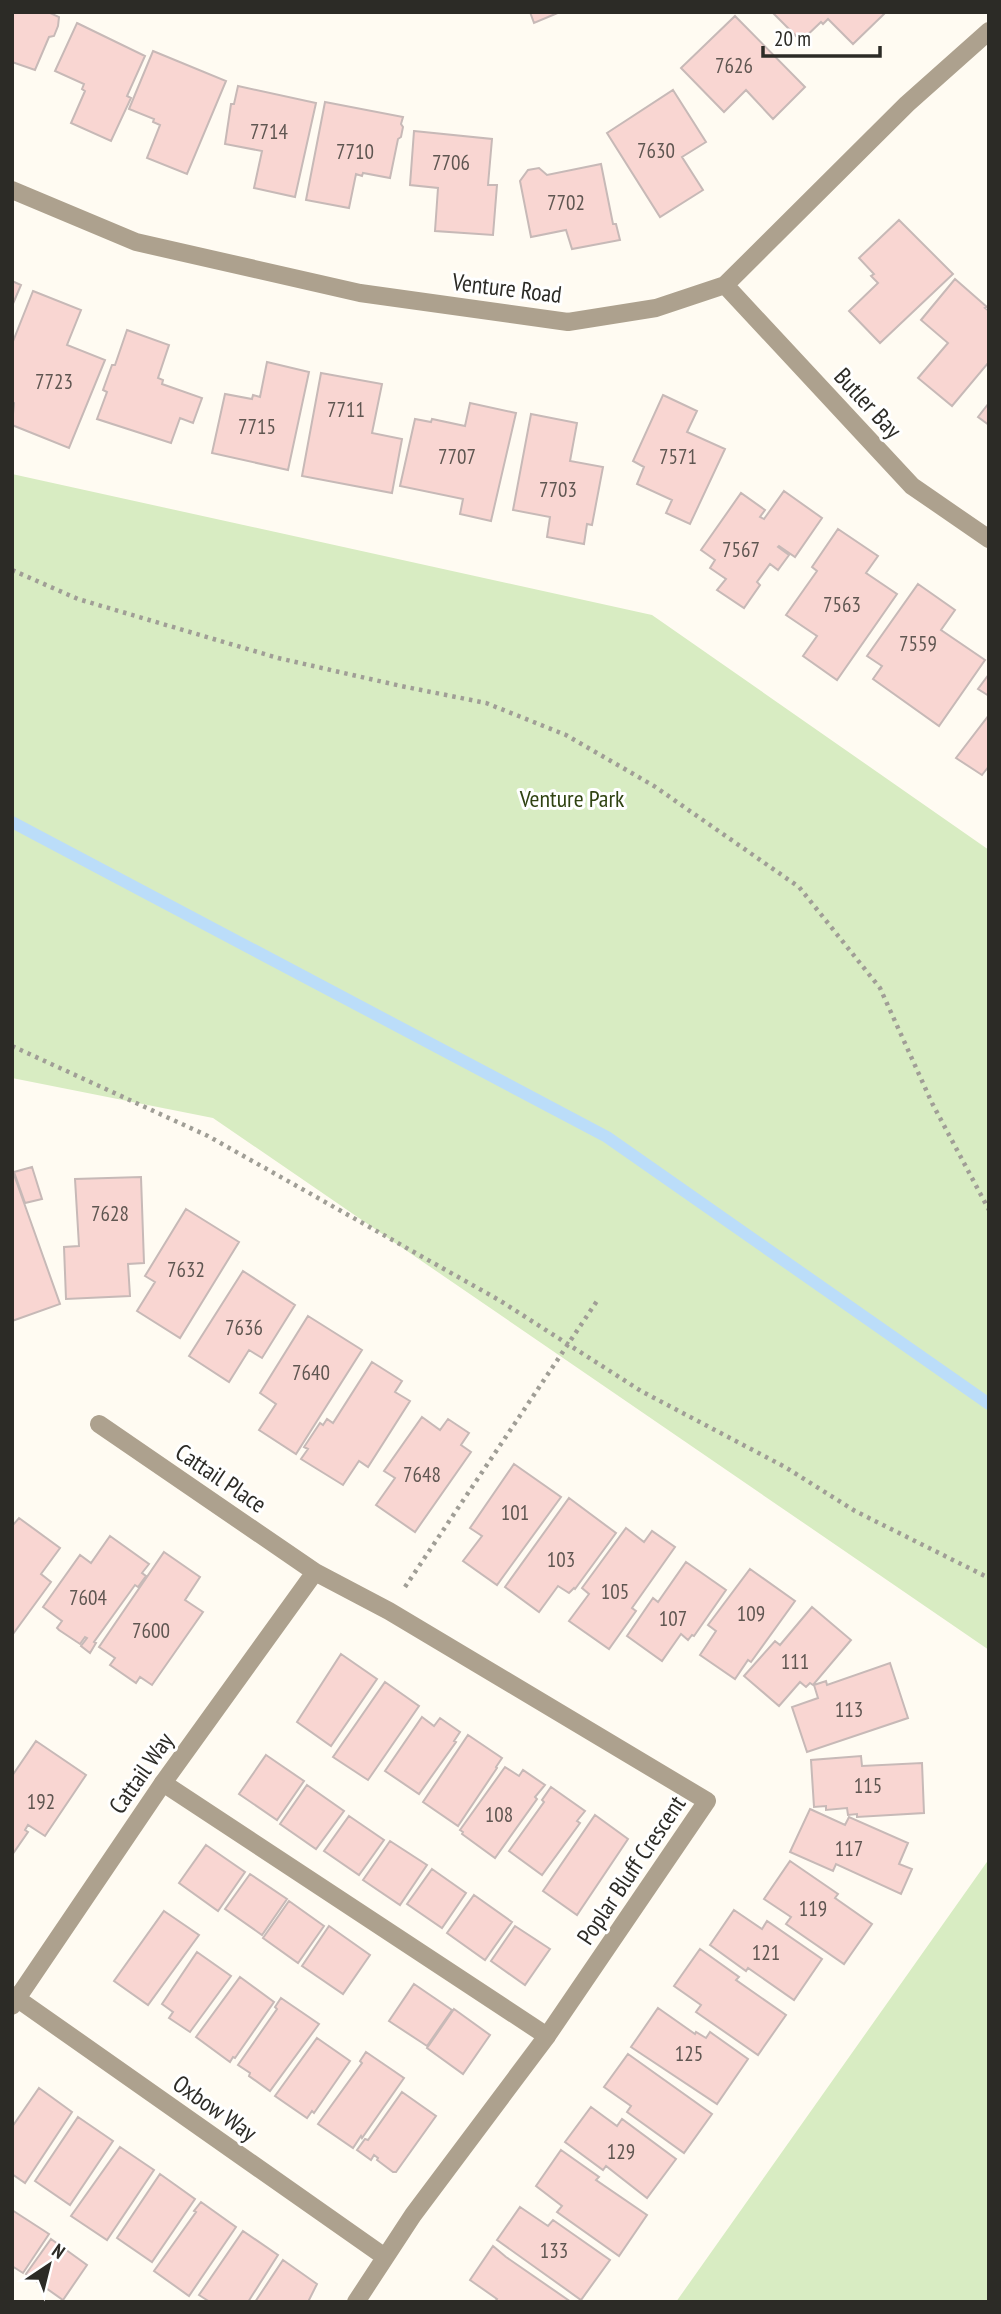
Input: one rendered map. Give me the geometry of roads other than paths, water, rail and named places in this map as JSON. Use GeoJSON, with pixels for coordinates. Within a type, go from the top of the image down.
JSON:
{"type":"FeatureCollection","features":[{"type":"Feature","properties":{"kind":"street","name":"Venture Road"},"geometry":{"type":"LineString","coordinates":[[12,190],[136,242],[360,293],[568,322],[656,308],[725,285],[908,104],[989,30]]}},
{"type":"Feature","properties":{"kind":"street","name":"Butler Bay"},"geometry":{"type":"LineString","coordinates":[[725,285],[912,486],[989,539]]}},
{"type":"Feature","properties":{"kind":"street","name":"Cattail Place"},"geometry":{"type":"LineString","coordinates":[[99,1424],[315,1572]]}},
{"type":"Feature","properties":{"kind":"street","name":"Poplar Bluff Crescent"},"geometry":{"type":"LineString","coordinates":[[315,1572],[389,1611],[707,1801],[547,2036],[414,2215],[356,2302]]}},
{"type":"Feature","properties":{"kind":"street","name":"Cattail Way"},"geometry":{"type":"LineString","coordinates":[[14,2000],[163,1783],[315,1572]]}},
{"type":"Feature","properties":{"kind":"street"},"geometry":{"type":"LineString","coordinates":[[163,1783],[547,2036]]}},
{"type":"Feature","properties":{"kind":"street","name":"Oxbow Way"},"geometry":{"type":"LineString","coordinates":[[14,2000],[385,2257]]}},
{"type":"Feature","properties":{"kind":"waterway"},"geometry":{"type":"LineString","coordinates":[[12,822],[607,1137],[989,1404]]}},
{"type":"Feature","properties":{"kind":"park label","name":"Venture Park"},"geometry":{"type":"Point","coordinates":[572,798]}}]}
